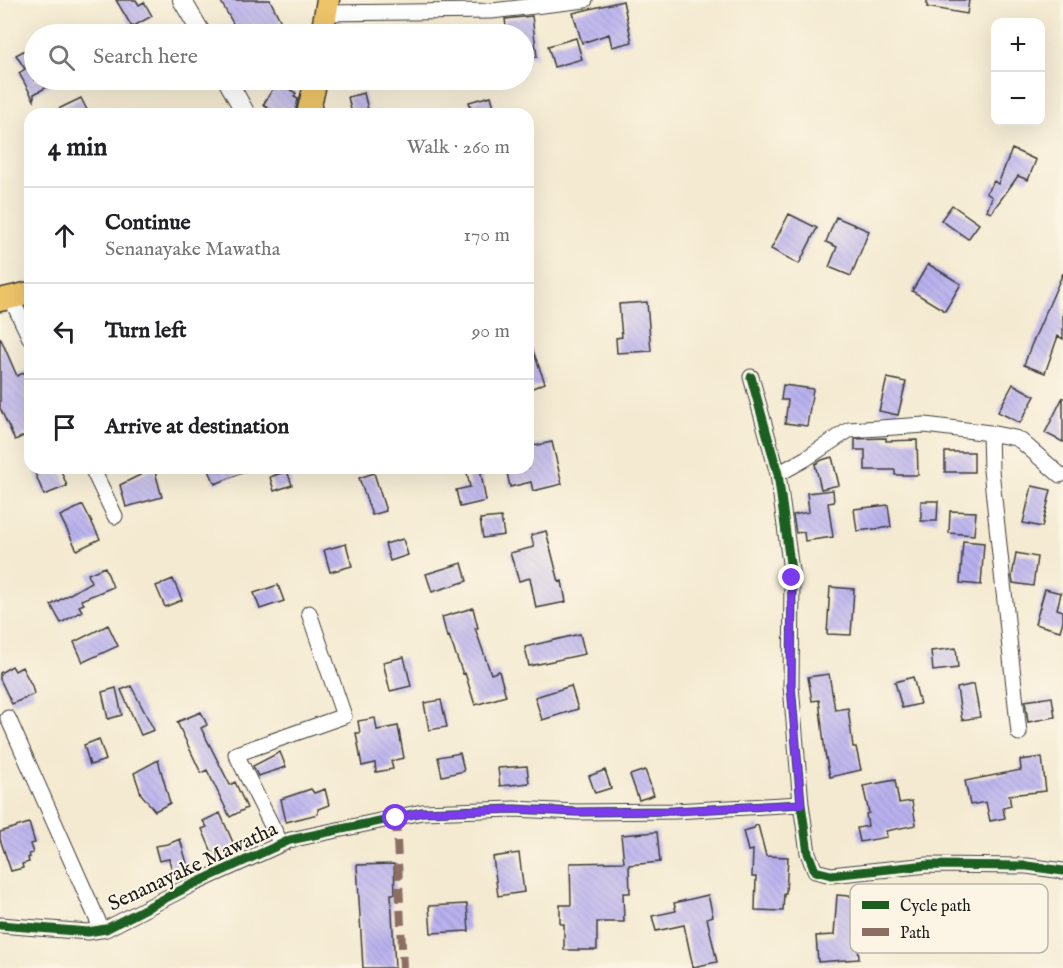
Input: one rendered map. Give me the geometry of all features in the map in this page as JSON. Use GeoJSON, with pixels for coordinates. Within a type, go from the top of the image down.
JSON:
{"type":"FeatureCollection","features":[{"type":"Feature","properties":{"kind":"main road"},"geometry":{"type":"LineString","coordinates":[[309,108],[314,90]]}},
{"type":"Feature","properties":{"kind":"street"},"geometry":{"type":"LineString","coordinates":[[182,0],[196,24]]}},
{"type":"Feature","properties":{"kind":"street"},"geometry":{"type":"LineString","coordinates":[[325,16],[492,11],[585,0]]}},
{"type":"Feature","properties":{"kind":"street"},"geometry":{"type":"LineString","coordinates":[[233,90],[243,108]]}},
{"type":"Feature","properties":{"kind":"street"},"geometry":{"type":"LineString","coordinates":[[14,297],[24,323]]}},
{"type":"Feature","properties":{"kind":"street"},"geometry":{"type":"LineString","coordinates":[[751,377],[778,474],[792,578],[791,686],[801,804],[808,853],[815,871],[831,875],[928,865],[1027,867],[1063,871]]}},
{"type":"Feature","properties":{"kind":"street"},"geometry":{"type":"LineString","coordinates":[[778,474],[849,430],[925,425],[1015,438],[1060,475]]}},
{"type":"Feature","properties":{"kind":"street"},"geometry":{"type":"LineString","coordinates":[[990,433],[991,470],[1019,734]]}},
{"type":"Feature","properties":{"kind":"street"},"geometry":{"type":"LineString","coordinates":[[95,474],[115,516]]}},
{"type":"Feature","properties":{"kind":"street"},"geometry":{"type":"LineString","coordinates":[[281,844],[236,754],[344,716],[309,613]]}},
{"type":"Feature","properties":{"kind":"street"},"geometry":{"type":"LineString","coordinates":[[8,718],[102,930]]}},
{"type":"Feature","properties":{"kind":"street","name":"Senanayake Mawatha"},"geometry":{"type":"LineString","coordinates":[[0,925],[88,932],[102,930],[189,886],[290,840],[422,812],[514,809],[577,812],[674,811],[801,804]]}},
{"type":"Feature","properties":{"kind":"building"},"geometry":{"type":"Polygon","coordinates":[[[116,0],[136,0],[139,5],[144,2],[152,16],[137,24],[130,24],[116,0]]]}},
{"type":"Feature","properties":{"kind":"building"},"geometry":{"type":"Polygon","coordinates":[[[220,0],[270,0],[282,24],[233,24],[220,0]]]}},
{"type":"Feature","properties":{"kind":"building"},"geometry":{"type":"Polygon","coordinates":[[[927,0],[969,0],[967,14],[927,7],[927,0]]]}},
{"type":"Feature","properties":{"kind":"building"},"geometry":{"type":"Polygon","coordinates":[[[623,1],[632,42],[612,47],[609,34],[582,43],[573,13],[623,1]]]}},
{"type":"Feature","properties":{"kind":"building"},"geometry":{"type":"Polygon","coordinates":[[[532,16],[533,24],[506,24],[505,19],[532,16]]]}},
{"type":"Feature","properties":{"kind":"building"},"geometry":{"type":"Polygon","coordinates":[[[534,32],[537,57],[534,57],[534,32]]]}},
{"type":"Feature","properties":{"kind":"building"},"geometry":{"type":"Polygon","coordinates":[[[576,38],[582,59],[554,67],[548,46],[576,38]]]}},
{"type":"Feature","properties":{"kind":"building"},"geometry":{"type":"Polygon","coordinates":[[[24,51],[24,67],[16,55],[24,51]]]}},
{"type":"Feature","properties":{"kind":"building"},"geometry":{"type":"Polygon","coordinates":[[[24,70],[24,82],[19,73],[24,70]]]}},
{"type":"Feature","properties":{"kind":"building"},"geometry":{"type":"Polygon","coordinates":[[[28,90],[41,90],[34,94],[34,100],[28,90]]]}},
{"type":"Feature","properties":{"kind":"building"},"geometry":{"type":"Polygon","coordinates":[[[272,90],[291,90],[296,93],[294,97],[298,99],[296,108],[268,108],[263,105],[272,90]]]}},
{"type":"Feature","properties":{"kind":"building"},"geometry":{"type":"Polygon","coordinates":[[[364,93],[368,108],[351,108],[348,97],[364,93]]]}},
{"type":"Feature","properties":{"kind":"building"},"geometry":{"type":"Polygon","coordinates":[[[491,96],[494,108],[470,108],[469,102],[491,96]]]}},
{"type":"Feature","properties":{"kind":"building"},"geometry":{"type":"Polygon","coordinates":[[[81,98],[86,108],[60,108],[81,98]]]}},
{"type":"Feature","properties":{"kind":"building"},"geometry":{"type":"Polygon","coordinates":[[[1012,149],[1036,160],[1028,180],[1018,176],[991,213],[987,211],[992,197],[986,193],[994,181],[998,184],[1012,149]]]}},
{"type":"Feature","properties":{"kind":"building"},"geometry":{"type":"Polygon","coordinates":[[[952,205],[979,224],[968,239],[941,220],[952,205]]]}},
{"type":"Feature","properties":{"kind":"building"},"geometry":{"type":"Polygon","coordinates":[[[789,214],[817,228],[799,264],[771,249],[789,214]]]}},
{"type":"Feature","properties":{"kind":"building"},"geometry":{"type":"Polygon","coordinates":[[[836,217],[869,231],[851,276],[829,267],[837,247],[826,242],[836,217]]]}},
{"type":"Feature","properties":{"kind":"building"},"geometry":{"type":"Polygon","coordinates":[[[928,264],[961,284],[945,311],[912,291],[928,264]]]}},
{"type":"Feature","properties":{"kind":"building"},"geometry":{"type":"Polygon","coordinates":[[[1063,273],[1063,339],[1058,336],[1045,373],[1024,365],[1063,273]]]}},
{"type":"Feature","properties":{"kind":"building"},"geometry":{"type":"Polygon","coordinates":[[[647,302],[651,351],[617,353],[616,338],[622,337],[619,304],[647,302]]]}},
{"type":"Feature","properties":{"kind":"building"},"geometry":{"type":"Polygon","coordinates":[[[0,337],[17,376],[24,373],[24,436],[15,440],[0,408],[0,337]]]}},
{"type":"Feature","properties":{"kind":"building"},"geometry":{"type":"Polygon","coordinates":[[[534,353],[545,383],[534,388],[534,353]]]}},
{"type":"Feature","properties":{"kind":"building"},"geometry":{"type":"Polygon","coordinates":[[[887,378],[906,382],[898,415],[879,411],[887,378]]]}},
{"type":"Feature","properties":{"kind":"building"},"geometry":{"type":"Polygon","coordinates":[[[1013,384],[1035,396],[1020,423],[998,412],[1013,384]]]}},
{"type":"Feature","properties":{"kind":"building"},"geometry":{"type":"Polygon","coordinates":[[[783,385],[813,389],[807,426],[785,423],[788,400],[781,400],[783,385]]]}},
{"type":"Feature","properties":{"kind":"building"},"geometry":{"type":"Polygon","coordinates":[[[1063,397],[1063,442],[1045,433],[1063,397]]]}},
{"type":"Feature","properties":{"kind":"building"},"geometry":{"type":"Polygon","coordinates":[[[886,438],[886,441],[917,440],[918,475],[895,475],[895,470],[865,470],[865,450],[855,450],[855,439],[886,438]]]}},
{"type":"Feature","properties":{"kind":"building"},"geometry":{"type":"Polygon","coordinates":[[[552,442],[562,484],[533,491],[531,482],[510,487],[507,474],[534,474],[534,446],[552,442]]]}},
{"type":"Feature","properties":{"kind":"building"},"geometry":{"type":"Polygon","coordinates":[[[945,452],[974,452],[974,472],[945,472],[945,452]]]}},
{"type":"Feature","properties":{"kind":"building"},"geometry":{"type":"Polygon","coordinates":[[[832,457],[839,485],[821,489],[815,464],[832,457]]]}},
{"type":"Feature","properties":{"kind":"building"},"geometry":{"type":"Polygon","coordinates":[[[35,474],[62,474],[67,486],[44,495],[35,474]]]}},
{"type":"Feature","properties":{"kind":"building"},"geometry":{"type":"Polygon","coordinates":[[[142,474],[156,474],[162,497],[126,507],[120,485],[142,474]]]}},
{"type":"Feature","properties":{"kind":"building"},"geometry":{"type":"Polygon","coordinates":[[[211,474],[239,474],[215,484],[211,474]]]}},
{"type":"Feature","properties":{"kind":"building"},"geometry":{"type":"Polygon","coordinates":[[[288,474],[292,485],[274,491],[270,477],[288,474]]]}},
{"type":"Feature","properties":{"kind":"building"},"geometry":{"type":"Polygon","coordinates":[[[374,474],[386,511],[372,515],[359,478],[374,474]]]}},
{"type":"Feature","properties":{"kind":"building"},"geometry":{"type":"Polygon","coordinates":[[[467,474],[481,474],[486,501],[460,507],[456,490],[470,487],[467,474]]]}},
{"type":"Feature","properties":{"kind":"building"},"geometry":{"type":"Polygon","coordinates":[[[1032,486],[1051,490],[1042,527],[1023,523],[1032,486]]]}},
{"type":"Feature","properties":{"kind":"building"},"geometry":{"type":"Polygon","coordinates":[[[833,490],[834,502],[828,503],[833,537],[805,541],[804,532],[796,533],[793,515],[809,512],[807,493],[833,490]]]}},
{"type":"Feature","properties":{"kind":"building"},"geometry":{"type":"Polygon","coordinates":[[[921,501],[938,501],[937,521],[921,521],[921,501]]]}},
{"type":"Feature","properties":{"kind":"building"},"geometry":{"type":"Polygon","coordinates":[[[83,505],[100,539],[77,550],[60,516],[83,505]]]}},
{"type":"Feature","properties":{"kind":"building"},"geometry":{"type":"Polygon","coordinates":[[[888,505],[891,527],[857,531],[854,509],[888,505]]]}},
{"type":"Feature","properties":{"kind":"building"},"geometry":{"type":"Polygon","coordinates":[[[950,511],[976,512],[974,535],[949,533],[950,511]]]}},
{"type":"Feature","properties":{"kind":"building"},"geometry":{"type":"Polygon","coordinates":[[[501,517],[504,535],[483,538],[480,519],[501,517]]]}},
{"type":"Feature","properties":{"kind":"building"},"geometry":{"type":"Polygon","coordinates":[[[546,531],[559,582],[562,581],[566,602],[536,608],[530,578],[519,581],[510,553],[534,547],[531,535],[546,531]]]}},
{"type":"Feature","properties":{"kind":"building"},"geometry":{"type":"Polygon","coordinates":[[[403,539],[408,555],[390,561],[385,544],[403,539]]]}},
{"type":"Feature","properties":{"kind":"building"},"geometry":{"type":"Polygon","coordinates":[[[963,541],[984,543],[981,585],[960,583],[963,541]]]}},
{"type":"Feature","properties":{"kind":"building"},"geometry":{"type":"Polygon","coordinates":[[[346,544],[352,566],[330,572],[324,550],[346,544]]]}},
{"type":"Feature","properties":{"kind":"building"},"geometry":{"type":"Polygon","coordinates":[[[1016,553],[1037,557],[1033,586],[1013,583],[1016,553]]]}},
{"type":"Feature","properties":{"kind":"building"},"geometry":{"type":"Polygon","coordinates":[[[462,563],[467,581],[432,592],[426,574],[462,563]]]}},
{"type":"Feature","properties":{"kind":"building"},"geometry":{"type":"Polygon","coordinates":[[[105,567],[113,587],[81,600],[84,604],[79,606],[82,611],[61,623],[51,605],[91,582],[88,574],[105,567]]]}},
{"type":"Feature","properties":{"kind":"building"},"geometry":{"type":"Polygon","coordinates":[[[173,579],[182,600],[165,607],[156,586],[173,579]]]}},
{"type":"Feature","properties":{"kind":"building"},"geometry":{"type":"Polygon","coordinates":[[[278,585],[284,601],[260,609],[254,593],[278,585]]]}},
{"type":"Feature","properties":{"kind":"building"},"geometry":{"type":"Polygon","coordinates":[[[830,587],[854,589],[851,635],[827,634],[830,587]]]}},
{"type":"Feature","properties":{"kind":"building"},"geometry":{"type":"Polygon","coordinates":[[[1045,589],[1061,593],[1057,609],[1063,611],[1060,631],[1035,624],[1045,589]]]}},
{"type":"Feature","properties":{"kind":"building"},"geometry":{"type":"Polygon","coordinates":[[[473,608],[478,628],[475,628],[491,674],[499,671],[506,696],[475,705],[465,673],[463,674],[449,636],[447,637],[442,617],[473,608]]]}},
{"type":"Feature","properties":{"kind":"building"},"geometry":{"type":"Polygon","coordinates":[[[108,625],[118,646],[83,662],[74,642],[108,625]]]}},
{"type":"Feature","properties":{"kind":"building"},"geometry":{"type":"Polygon","coordinates":[[[580,634],[585,654],[529,666],[525,647],[580,634]]]}},
{"type":"Feature","properties":{"kind":"building"},"geometry":{"type":"Polygon","coordinates":[[[956,648],[958,668],[933,671],[931,651],[956,648]]]}},
{"type":"Feature","properties":{"kind":"building"},"geometry":{"type":"Polygon","coordinates":[[[404,657],[411,686],[390,691],[383,662],[404,657]]]}},
{"type":"Feature","properties":{"kind":"building"},"geometry":{"type":"Polygon","coordinates":[[[12,666],[15,671],[22,667],[34,694],[12,704],[0,679],[0,673],[12,666]]]}},
{"type":"Feature","properties":{"kind":"building"},"geometry":{"type":"Polygon","coordinates":[[[829,674],[835,710],[848,708],[853,747],[856,747],[861,770],[830,777],[819,700],[812,701],[808,677],[829,674]]]}},
{"type":"Feature","properties":{"kind":"building"},"geometry":{"type":"Polygon","coordinates":[[[913,677],[920,704],[902,708],[895,682],[913,677]]]}},
{"type":"Feature","properties":{"kind":"building"},"geometry":{"type":"Polygon","coordinates":[[[974,684],[980,717],[962,720],[957,688],[974,684]]]}},
{"type":"Feature","properties":{"kind":"building"},"geometry":{"type":"Polygon","coordinates":[[[131,686],[154,730],[141,735],[121,690],[131,686]]]}},
{"type":"Feature","properties":{"kind":"building"},"geometry":{"type":"Polygon","coordinates":[[[571,686],[578,709],[542,720],[535,697],[571,686]]]}},
{"type":"Feature","properties":{"kind":"building"},"geometry":{"type":"Polygon","coordinates":[[[116,688],[122,715],[108,719],[102,692],[116,688]]]}},
{"type":"Feature","properties":{"kind":"building"},"geometry":{"type":"Polygon","coordinates":[[[1052,697],[1055,717],[1028,722],[1025,701],[1052,697]]]}},
{"type":"Feature","properties":{"kind":"building"},"geometry":{"type":"Polygon","coordinates":[[[441,700],[447,727],[429,730],[424,703],[441,700]]]}},
{"type":"Feature","properties":{"kind":"building"},"geometry":{"type":"Polygon","coordinates":[[[201,712],[207,725],[201,728],[230,785],[235,782],[247,808],[230,817],[207,770],[201,773],[177,722],[201,712]]]}},
{"type":"Feature","properties":{"kind":"building"},"geometry":{"type":"Polygon","coordinates":[[[375,718],[377,730],[398,726],[404,758],[391,761],[393,769],[376,772],[375,763],[362,766],[356,733],[360,733],[358,721],[375,718]]]}},
{"type":"Feature","properties":{"kind":"building"},"geometry":{"type":"Polygon","coordinates":[[[99,739],[106,760],[90,765],[84,745],[99,739]]]}},
{"type":"Feature","properties":{"kind":"building"},"geometry":{"type":"Polygon","coordinates":[[[280,752],[286,767],[258,776],[253,766],[280,752]]]}},
{"type":"Feature","properties":{"kind":"building"},"geometry":{"type":"Polygon","coordinates":[[[460,753],[464,771],[442,776],[438,757],[460,753]]]}},
{"type":"Feature","properties":{"kind":"building"},"geometry":{"type":"Polygon","coordinates":[[[1042,757],[1046,791],[1009,795],[1011,806],[1003,808],[1005,818],[990,821],[986,802],[970,805],[965,781],[1021,770],[1020,760],[1042,757]]]}},
{"type":"Feature","properties":{"kind":"building"},"geometry":{"type":"Polygon","coordinates":[[[158,760],[170,803],[155,811],[141,794],[134,773],[158,760]]]}},
{"type":"Feature","properties":{"kind":"building"},"geometry":{"type":"Polygon","coordinates":[[[527,766],[529,783],[500,786],[498,768],[527,766]]]}},
{"type":"Feature","properties":{"kind":"building"},"geometry":{"type":"Polygon","coordinates":[[[605,770],[611,788],[595,793],[589,776],[605,770]]]}},
{"type":"Feature","properties":{"kind":"building"},"geometry":{"type":"Polygon","coordinates":[[[645,770],[654,795],[639,800],[630,775],[645,770]]]}},
{"type":"Feature","properties":{"kind":"building"},"geometry":{"type":"Polygon","coordinates":[[[895,780],[899,803],[912,801],[916,825],[886,831],[887,837],[860,842],[857,828],[868,826],[866,814],[869,813],[863,786],[895,780]]]}},
{"type":"Feature","properties":{"kind":"building"},"geometry":{"type":"Polygon","coordinates":[[[311,789],[314,793],[325,789],[329,805],[318,809],[318,814],[286,822],[281,799],[311,789]]]}},
{"type":"Feature","properties":{"kind":"building"},"geometry":{"type":"Polygon","coordinates":[[[220,813],[235,847],[214,857],[202,829],[207,827],[203,821],[220,813]]]}},
{"type":"Feature","properties":{"kind":"building"},"geometry":{"type":"Polygon","coordinates":[[[29,823],[35,843],[30,844],[33,853],[29,854],[29,862],[22,864],[23,868],[11,871],[0,839],[0,832],[29,823]]]}},
{"type":"Feature","properties":{"kind":"building"},"geometry":{"type":"Polygon","coordinates":[[[758,825],[766,856],[788,857],[783,911],[755,910],[756,877],[752,877],[753,850],[748,851],[743,831],[758,825]]]}},
{"type":"Feature","properties":{"kind":"building"},"geometry":{"type":"Polygon","coordinates":[[[657,832],[660,862],[629,865],[630,893],[623,893],[624,922],[597,922],[597,950],[564,950],[564,924],[560,924],[560,905],[571,905],[570,863],[624,862],[621,835],[657,832]]]}},
{"type":"Feature","properties":{"kind":"building"},"geometry":{"type":"Polygon","coordinates":[[[180,839],[188,867],[172,871],[169,859],[159,861],[155,846],[180,839]]]}},
{"type":"Feature","properties":{"kind":"building"},"geometry":{"type":"Polygon","coordinates":[[[519,853],[524,892],[498,896],[493,857],[519,853]]]}},
{"type":"Feature","properties":{"kind":"building"},"geometry":{"type":"Polygon","coordinates":[[[394,864],[395,894],[391,894],[395,968],[363,968],[357,865],[394,864]]]}},
{"type":"Feature","properties":{"kind":"building"},"geometry":{"type":"Polygon","coordinates":[[[708,895],[713,916],[707,918],[717,962],[693,967],[684,925],[656,931],[652,916],[676,911],[674,903],[708,895]]]}},
{"type":"Feature","properties":{"kind":"building"},"geometry":{"type":"Polygon","coordinates":[[[837,895],[850,896],[850,953],[859,953],[859,959],[818,962],[816,936],[834,935],[837,895]]]}},
{"type":"Feature","properties":{"kind":"building"},"geometry":{"type":"Polygon","coordinates":[[[467,904],[469,931],[431,933],[429,906],[467,904]]]}},
{"type":"Feature","properties":{"kind":"marked path"},"geometry":{"type":"LineString","coordinates":[[396,818],[403,968]]}},
{"type":"Feature","properties":{"kind":"cycle path"},"geometry":{"type":"LineString","coordinates":[[751,377],[778,474],[792,578],[791,686],[801,804]]}},
{"type":"Feature","properties":{"kind":"cycle path"},"geometry":{"type":"LineString","coordinates":[[0,925],[88,932],[106,929],[189,886],[290,840],[422,812],[514,809],[577,812],[674,811],[801,804],[808,853],[815,871],[831,875],[928,865],[1027,866],[1063,871]]}},
{"type":"Feature","properties":{"kind":"route"},"geometry":{"type":"LineString","coordinates":[[396,818],[422,812],[514,809],[577,812],[674,811],[801,804],[791,686],[792,578]]}}]}
